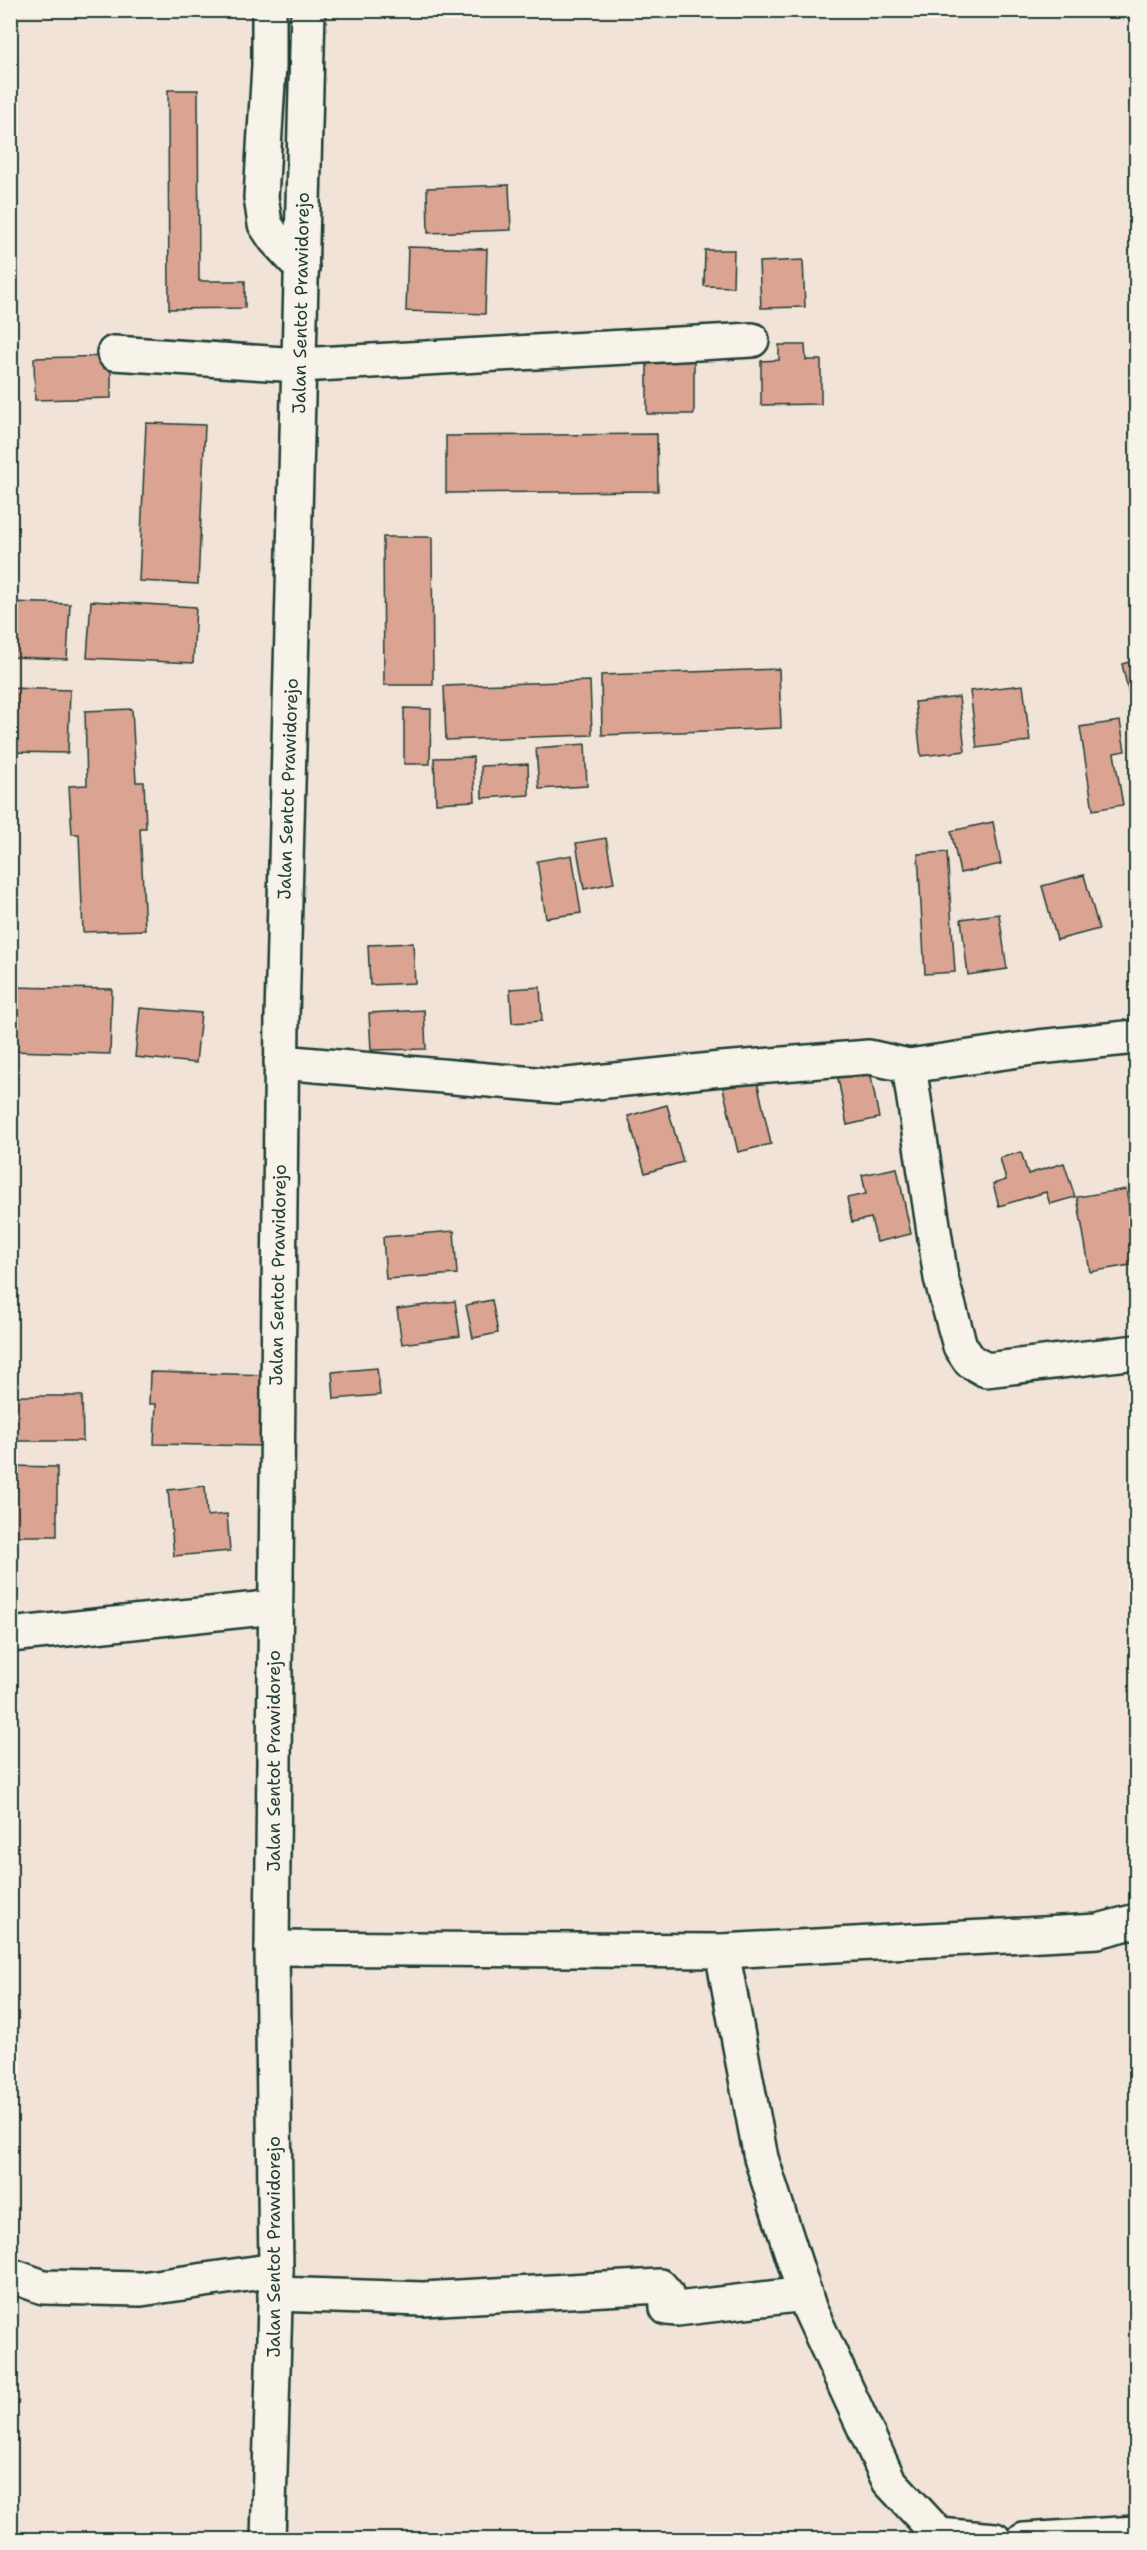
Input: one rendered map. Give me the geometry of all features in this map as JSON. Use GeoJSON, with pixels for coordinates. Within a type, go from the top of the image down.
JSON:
{"type":"FeatureCollection","features":[{"type":"Feature","properties":{"kind":"street"},"geometry":{"type":"LineString","coordinates":[[269,10],[269,66],[261,196],[266,224],[275,239],[302,268]]}},
{"type":"Feature","properties":{"kind":"street","name":"Jalan Sentot Prawidorejo"},"geometry":{"type":"LineString","coordinates":[[268,2540],[276,2282],[272,1948],[281,1062],[308,10]]}},
{"type":"Feature","properties":{"kind":"street"},"geometry":{"type":"LineString","coordinates":[[114,353],[299,366],[752,340]]}},
{"type":"Feature","properties":{"kind":"street"},"geometry":{"type":"LineString","coordinates":[[281,1062],[558,1086],[869,1057],[909,1066],[1039,1047],[1137,1037]]}},
{"type":"Feature","properties":{"kind":"street"},"geometry":{"type":"LineString","coordinates":[[909,1066],[941,1278],[960,1346],[970,1361],[986,1370],[1137,1352]]}},
{"type":"Feature","properties":{"kind":"street"},"geometry":{"type":"LineString","coordinates":[[10,1635],[274,1607]]}},
{"type":"Feature","properties":{"kind":"street"},"geometry":{"type":"LineString","coordinates":[[272,1948],[722,1951],[1098,1931],[1137,1921]]}},
{"type":"Feature","properties":{"kind":"street"},"geometry":{"type":"LineString","coordinates":[[722,1951],[761,2158],[805,2294],[889,2481],[939,2535],[995,2540]]}},
{"type":"Feature","properties":{"kind":"street"},"geometry":{"type":"LineString","coordinates":[[10,2275],[43,2287],[141,2289],[276,2282],[423,2299],[660,2286],[666,2293],[668,2308],[677,2309],[805,2294]]}},
{"type":"Feature","properties":{"kind":"street"},"geometry":{"type":"LineString","coordinates":[[1024,2540],[1123,2536]]}},
{"type":"Feature","properties":{"kind":"building"},"geometry":{"type":"Polygon","coordinates":[[[168,90],[198,90],[199,281],[245,281],[245,308],[169,309],[168,90]]]}},
{"type":"Feature","properties":{"kind":"building"},"geometry":{"type":"Polygon","coordinates":[[[509,185],[511,230],[428,233],[427,188],[509,185]]]}},
{"type":"Feature","properties":{"kind":"building"},"geometry":{"type":"Polygon","coordinates":[[[408,247],[487,249],[485,314],[406,311],[408,247]]]}},
{"type":"Feature","properties":{"kind":"building"},"geometry":{"type":"Polygon","coordinates":[[[705,250],[734,250],[733,287],[704,286],[705,250]]]}},
{"type":"Feature","properties":{"kind":"building"},"geometry":{"type":"Polygon","coordinates":[[[803,260],[805,307],[761,308],[759,262],[803,260]]]}},
{"type":"Feature","properties":{"kind":"building"},"geometry":{"type":"Polygon","coordinates":[[[779,345],[805,345],[806,360],[821,360],[821,404],[761,405],[761,361],[779,360],[779,345]]]}},
{"type":"Feature","properties":{"kind":"building"},"geometry":{"type":"Polygon","coordinates":[[[694,353],[694,414],[647,414],[647,354],[694,353]]]}},
{"type":"Feature","properties":{"kind":"building"},"geometry":{"type":"Polygon","coordinates":[[[111,356],[111,398],[35,400],[34,358],[111,356]]]}},
{"type":"Feature","properties":{"kind":"building"},"geometry":{"type":"Polygon","coordinates":[[[146,423],[205,425],[198,584],[139,581],[146,423]]]}},
{"type":"Feature","properties":{"kind":"building"},"geometry":{"type":"Polygon","coordinates":[[[657,434],[658,491],[446,493],[446,436],[657,434]]]}},
{"type":"Feature","properties":{"kind":"building"},"geometry":{"type":"Polygon","coordinates":[[[383,537],[432,537],[433,685],[384,685],[383,537]]]}},
{"type":"Feature","properties":{"kind":"building"},"geometry":{"type":"Polygon","coordinates":[[[91,601],[196,607],[193,663],[87,658],[91,601]]]}},
{"type":"Feature","properties":{"kind":"building"},"geometry":{"type":"Polygon","coordinates":[[[10,602],[70,604],[67,659],[10,657],[10,602]]]}},
{"type":"Feature","properties":{"kind":"building"},"geometry":{"type":"Polygon","coordinates":[[[1136,660],[1136,725],[1122,664],[1136,660]]]}},
{"type":"Feature","properties":{"kind":"building"},"geometry":{"type":"Polygon","coordinates":[[[779,669],[781,728],[602,735],[601,675],[779,669]]]}},
{"type":"Feature","properties":{"kind":"building"},"geometry":{"type":"Polygon","coordinates":[[[590,681],[592,735],[446,740],[444,686],[590,681]]]}},
{"type":"Feature","properties":{"kind":"building"},"geometry":{"type":"Polygon","coordinates":[[[1023,685],[1030,741],[977,748],[970,691],[1023,685]]]}},
{"type":"Feature","properties":{"kind":"building"},"geometry":{"type":"Polygon","coordinates":[[[10,688],[70,690],[68,753],[10,752],[10,688]]]}},
{"type":"Feature","properties":{"kind":"building"},"geometry":{"type":"Polygon","coordinates":[[[959,697],[965,751],[921,756],[915,702],[959,697]]]}},
{"type":"Feature","properties":{"kind":"building"},"geometry":{"type":"Polygon","coordinates":[[[404,708],[431,709],[430,764],[404,764],[404,708]]]}},
{"type":"Feature","properties":{"kind":"building"},"geometry":{"type":"Polygon","coordinates":[[[132,709],[136,782],[144,782],[146,828],[140,828],[145,930],[83,932],[79,834],[72,834],[69,786],[87,785],[85,711],[132,709]]]}},
{"type":"Feature","properties":{"kind":"building"},"geometry":{"type":"Polygon","coordinates":[[[1120,721],[1125,751],[1114,753],[1123,805],[1093,810],[1080,727],[1120,721]]]}},
{"type":"Feature","properties":{"kind":"building"},"geometry":{"type":"Polygon","coordinates":[[[585,744],[587,786],[539,789],[536,748],[585,744]]]}},
{"type":"Feature","properties":{"kind":"building"},"geometry":{"type":"Polygon","coordinates":[[[473,757],[475,801],[436,803],[434,758],[473,757]]]}},
{"type":"Feature","properties":{"kind":"building"},"geometry":{"type":"Polygon","coordinates":[[[528,764],[529,795],[482,798],[481,766],[528,764]]]}},
{"type":"Feature","properties":{"kind":"building"},"geometry":{"type":"Polygon","coordinates":[[[993,822],[1001,864],[960,873],[951,831],[993,822]]]}},
{"type":"Feature","properties":{"kind":"building"},"geometry":{"type":"Polygon","coordinates":[[[606,838],[614,883],[584,889],[576,843],[606,838]]]}},
{"type":"Feature","properties":{"kind":"building"},"geometry":{"type":"Polygon","coordinates":[[[947,852],[955,972],[925,974],[918,854],[947,852]]]}},
{"type":"Feature","properties":{"kind":"building"},"geometry":{"type":"Polygon","coordinates":[[[572,855],[581,913],[546,918],[537,861],[572,855]]]}},
{"type":"Feature","properties":{"kind":"building"},"geometry":{"type":"Polygon","coordinates":[[[1084,875],[1099,929],[1057,940],[1042,886],[1084,875]]]}},
{"type":"Feature","properties":{"kind":"building"},"geometry":{"type":"Polygon","coordinates":[[[999,914],[1007,969],[968,975],[961,919],[999,914]]]}},
{"type":"Feature","properties":{"kind":"building"},"geometry":{"type":"Polygon","coordinates":[[[413,943],[415,983],[370,985],[368,945],[413,943]]]}},
{"type":"Feature","properties":{"kind":"building"},"geometry":{"type":"Polygon","coordinates":[[[10,987],[112,989],[110,1054],[10,1051],[10,987]]]}},
{"type":"Feature","properties":{"kind":"building"},"geometry":{"type":"Polygon","coordinates":[[[540,987],[542,1021],[512,1023],[510,989],[540,987]]]}},
{"type":"Feature","properties":{"kind":"building"},"geometry":{"type":"Polygon","coordinates":[[[140,1008],[201,1013],[196,1063],[135,1057],[140,1008]]]}},
{"type":"Feature","properties":{"kind":"building"},"geometry":{"type":"Polygon","coordinates":[[[424,1010],[426,1049],[371,1050],[369,1013],[424,1010]]]}},
{"type":"Feature","properties":{"kind":"building"},"geometry":{"type":"Polygon","coordinates":[[[869,1066],[879,1118],[847,1125],[837,1073],[869,1066]]]}},
{"type":"Feature","properties":{"kind":"building"},"geometry":{"type":"Polygon","coordinates":[[[757,1081],[771,1144],[738,1152],[723,1088],[757,1081]]]}},
{"type":"Feature","properties":{"kind":"building"},"geometry":{"type":"Polygon","coordinates":[[[667,1105],[683,1162],[645,1173],[628,1116],[667,1105]]]}},
{"type":"Feature","properties":{"kind":"building"},"geometry":{"type":"Polygon","coordinates":[[[1021,1152],[1028,1174],[1064,1163],[1075,1197],[1050,1204],[1046,1192],[999,1206],[993,1184],[1006,1180],[1000,1158],[1021,1152]]]}},
{"type":"Feature","properties":{"kind":"building"},"geometry":{"type":"Polygon","coordinates":[[[897,1168],[911,1234],[877,1242],[871,1218],[852,1222],[847,1198],[866,1194],[862,1175],[897,1168]]]}},
{"type":"Feature","properties":{"kind":"building"},"geometry":{"type":"Polygon","coordinates":[[[1126,1189],[1136,1250],[1136,1264],[1090,1272],[1077,1197],[1126,1189]]]}},
{"type":"Feature","properties":{"kind":"building"},"geometry":{"type":"Polygon","coordinates":[[[454,1231],[457,1274],[386,1279],[383,1237],[454,1231]]]}},
{"type":"Feature","properties":{"kind":"building"},"geometry":{"type":"Polygon","coordinates":[[[492,1300],[498,1333],[473,1338],[466,1305],[492,1300]]]}},
{"type":"Feature","properties":{"kind":"building"},"geometry":{"type":"Polygon","coordinates":[[[455,1301],[460,1336],[402,1344],[397,1309],[455,1301]]]}},
{"type":"Feature","properties":{"kind":"building"},"geometry":{"type":"Polygon","coordinates":[[[377,1368],[380,1395],[334,1399],[332,1372],[377,1368]]]}},
{"type":"Feature","properties":{"kind":"building"},"geometry":{"type":"Polygon","coordinates":[[[150,1372],[270,1375],[268,1446],[154,1444],[156,1404],[149,1404],[150,1372]]]}},
{"type":"Feature","properties":{"kind":"building"},"geometry":{"type":"Polygon","coordinates":[[[10,1396],[82,1396],[83,1441],[10,1441],[10,1396]]]}},
{"type":"Feature","properties":{"kind":"building"},"geometry":{"type":"Polygon","coordinates":[[[10,1466],[57,1467],[57,1536],[10,1536],[10,1466]]]}},
{"type":"Feature","properties":{"kind":"building"},"geometry":{"type":"Polygon","coordinates":[[[205,1486],[207,1516],[227,1514],[230,1551],[174,1556],[168,1490],[205,1486]]]}}]}
